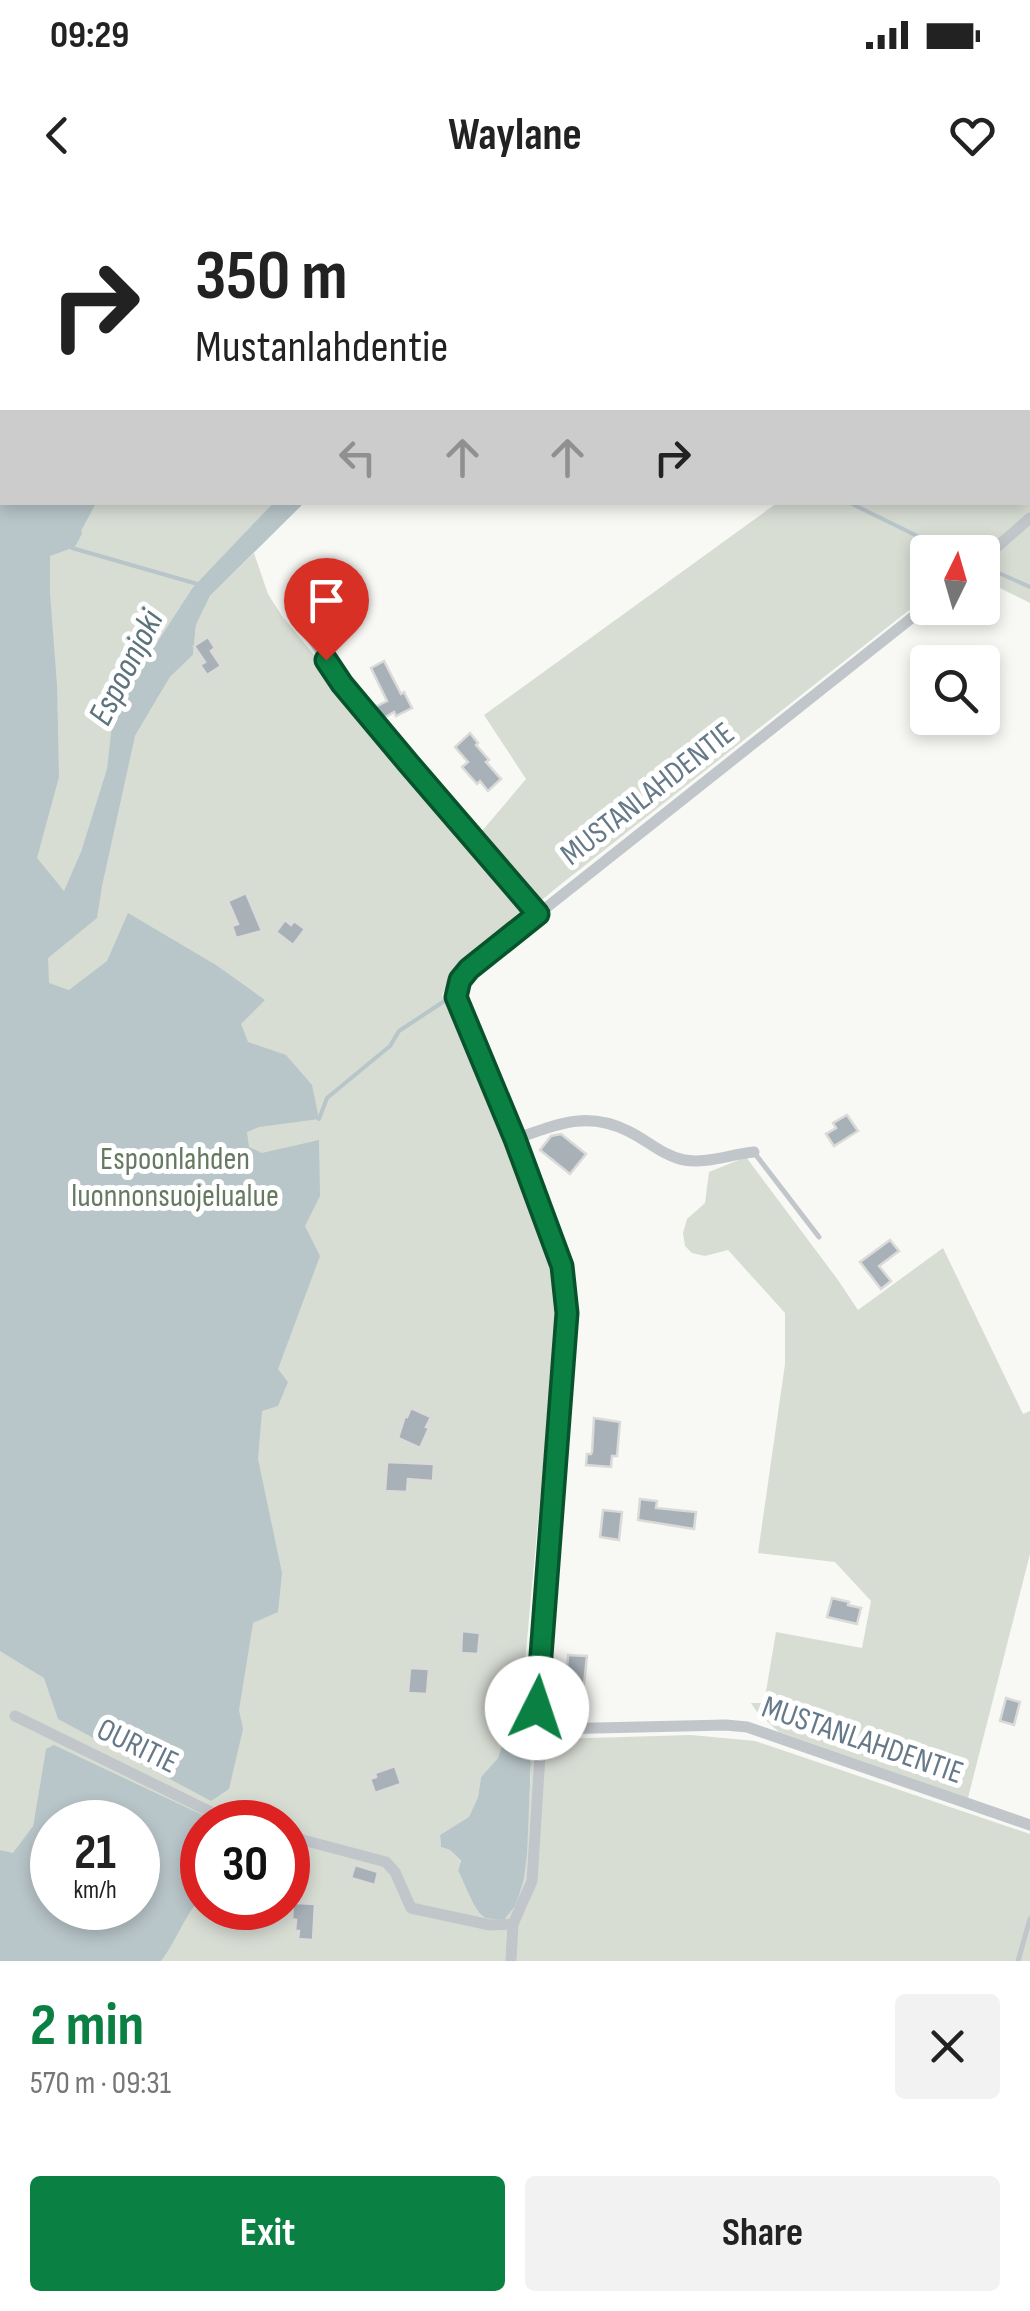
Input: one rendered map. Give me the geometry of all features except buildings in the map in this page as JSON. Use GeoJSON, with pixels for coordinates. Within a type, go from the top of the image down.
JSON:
{"type":"FeatureCollection","features":[{"type":"Feature","properties":{"kind":"street"},"geometry":{"type":"LineString","coordinates":[[1000,545],[1030,518]]}},
{"type":"Feature","properties":{"kind":"street"},"geometry":{"type":"LineString","coordinates":[[293,610],[342,684],[538,914]]}},
{"type":"Feature","properties":{"kind":"street","name":"MUSTANLAHDENTIE"},"geometry":{"type":"LineString","coordinates":[[910,620],[469,969],[460,980],[456,997],[515,1139],[562,1266],[566,1292],[537,1708],[542,1724],[553,1729],[747,1727],[1030,1826]]}},
{"type":"Feature","properties":{"kind":"street"},"geometry":{"type":"LineString","coordinates":[[515,1139],[568,1120],[598,1121],[626,1130],[682,1160],[754,1152]]}},
{"type":"Feature","properties":{"kind":"street","name":"OURITIE"},"geometry":{"type":"LineString","coordinates":[[15,1716],[186,1800]]}},
{"type":"Feature","properties":{"kind":"street"},"geometry":{"type":"LineString","coordinates":[[511,1961],[513,1924],[532,1881],[542,1724]]}},
{"type":"Feature","properties":{"kind":"street"},"geometry":{"type":"LineString","coordinates":[[310,1842],[386,1862],[411,1908],[490,1925],[513,1924]]}},
{"type":"Feature","properties":{"kind":"lane"},"geometry":{"type":"LineString","coordinates":[[754,1152],[819,1236]]}},
{"type":"Feature","properties":{"kind":"lane"},"geometry":{"type":"LineString","coordinates":[[1018,1961],[1030,1919]]}},
{"type":"Feature","properties":{"kind":"green space"},"geometry":{"type":"Polygon","coordinates":[[[0,505],[271,505],[193,587],[141,667],[125,697],[135,736],[170,677],[193,655],[196,625],[210,596],[254,553],[268,594],[282,616],[468,841],[482,831],[526,779],[484,715],[774,505],[1030,505],[1030,603],[1000,588],[1000,535],[910,535],[910,609],[560,885],[474,956],[450,979],[442,995],[512,1151],[557,1267],[560,1311],[515,1736],[503,1744],[499,1758],[481,1777],[469,1818],[440,1835],[441,1847],[461,1862],[458,1871],[482,1916],[504,1920],[515,1905],[524,1879],[531,1761],[522,1740],[691,1735],[755,1741],[1030,1834],[1030,1961],[0,1961],[0,1905],[30,1906],[30,1930],[160,1930],[160,1800],[50,1800],[46,1750],[37,1800],[30,1800],[30,1830],[13,1854],[0,1850],[0,505]]]}},
{"type":"Feature","properties":{"kind":"green space"},"geometry":{"type":"Polygon","coordinates":[[[746,1157],[858,1310],[943,1248],[1023,1414],[1030,1411],[1030,1554],[968,1798],[779,1732],[751,1703],[764,1703],[776,1632],[862,1648],[871,1601],[835,1562],[758,1553],[785,1364],[785,1313],[728,1250],[705,1256],[692,1253],[685,1246],[683,1233],[687,1219],[705,1203],[709,1172],[746,1157]]]}},
{"type":"Feature","properties":{"kind":"shaded area","name":"Espoonlahden luonnonsuojelualue"},"geometry":{"type":"Polygon","coordinates":[[[0,505],[95,505],[72,548],[50,556],[59,777],[37,858],[64,891],[81,852],[107,769],[112,725],[141,667],[193,587],[271,505],[302,505],[210,596],[196,625],[193,655],[170,677],[135,736],[97,918],[48,958],[49,983],[69,990],[107,961],[128,913],[216,965],[265,1000],[241,1024],[248,1042],[286,1055],[312,1085],[319,1119],[247,1132],[249,1147],[262,1153],[319,1140],[320,1196],[305,1226],[320,1256],[278,1369],[288,1382],[278,1406],[262,1411],[258,1459],[282,1573],[278,1612],[253,1623],[239,1710],[243,1729],[229,1789],[209,1800],[58,1719],[44,1678],[0,1651],[0,505]]]}},
{"type":"Feature","properties":{"kind":"shaded area"},"geometry":{"type":"Polygon","coordinates":[[[515,1736],[522,1740],[531,1762],[527,1854],[515,1906],[504,1920],[482,1915],[458,1871],[461,1861],[441,1847],[440,1835],[469,1817],[481,1777],[498,1758],[503,1744],[515,1736]]]}},
{"type":"Feature","properties":{"kind":"shaded area"},"geometry":{"type":"Polygon","coordinates":[[[54,1745],[180,1804],[180,1930],[161,1961],[0,1961],[0,1850],[13,1853],[30,1830],[30,1930],[160,1930],[160,1800],[37,1800],[46,1749],[54,1745]]]}},
{"type":"Feature","properties":{"kind":"waterway"},"geometry":{"type":"LineString","coordinates":[[854,505],[915,535]]}},
{"type":"Feature","properties":{"kind":"waterway"},"geometry":{"type":"LineString","coordinates":[[80,533],[72,548],[201,585]]}},
{"type":"Feature","properties":{"kind":"waterway"},"geometry":{"type":"LineString","coordinates":[[1000,574],[1030,587]]}},
{"type":"Feature","properties":{"kind":"waterway"},"geometry":{"type":"LineString","coordinates":[[319,1119],[327,1098],[390,1046],[399,1031],[446,1000]]}},
{"type":"Feature","properties":{"kind":"route"},"geometry":{"type":"LineString","coordinates":[[326,660],[342,684],[538,914],[469,969],[460,980],[456,997],[515,1139],[562,1266],[566,1292],[537,1708]]}},
{"type":"Feature","properties":{"kind":"water label","name":"Espoonjoki"},"geometry":{"type":"Point","coordinates":[125,667]}}]}
